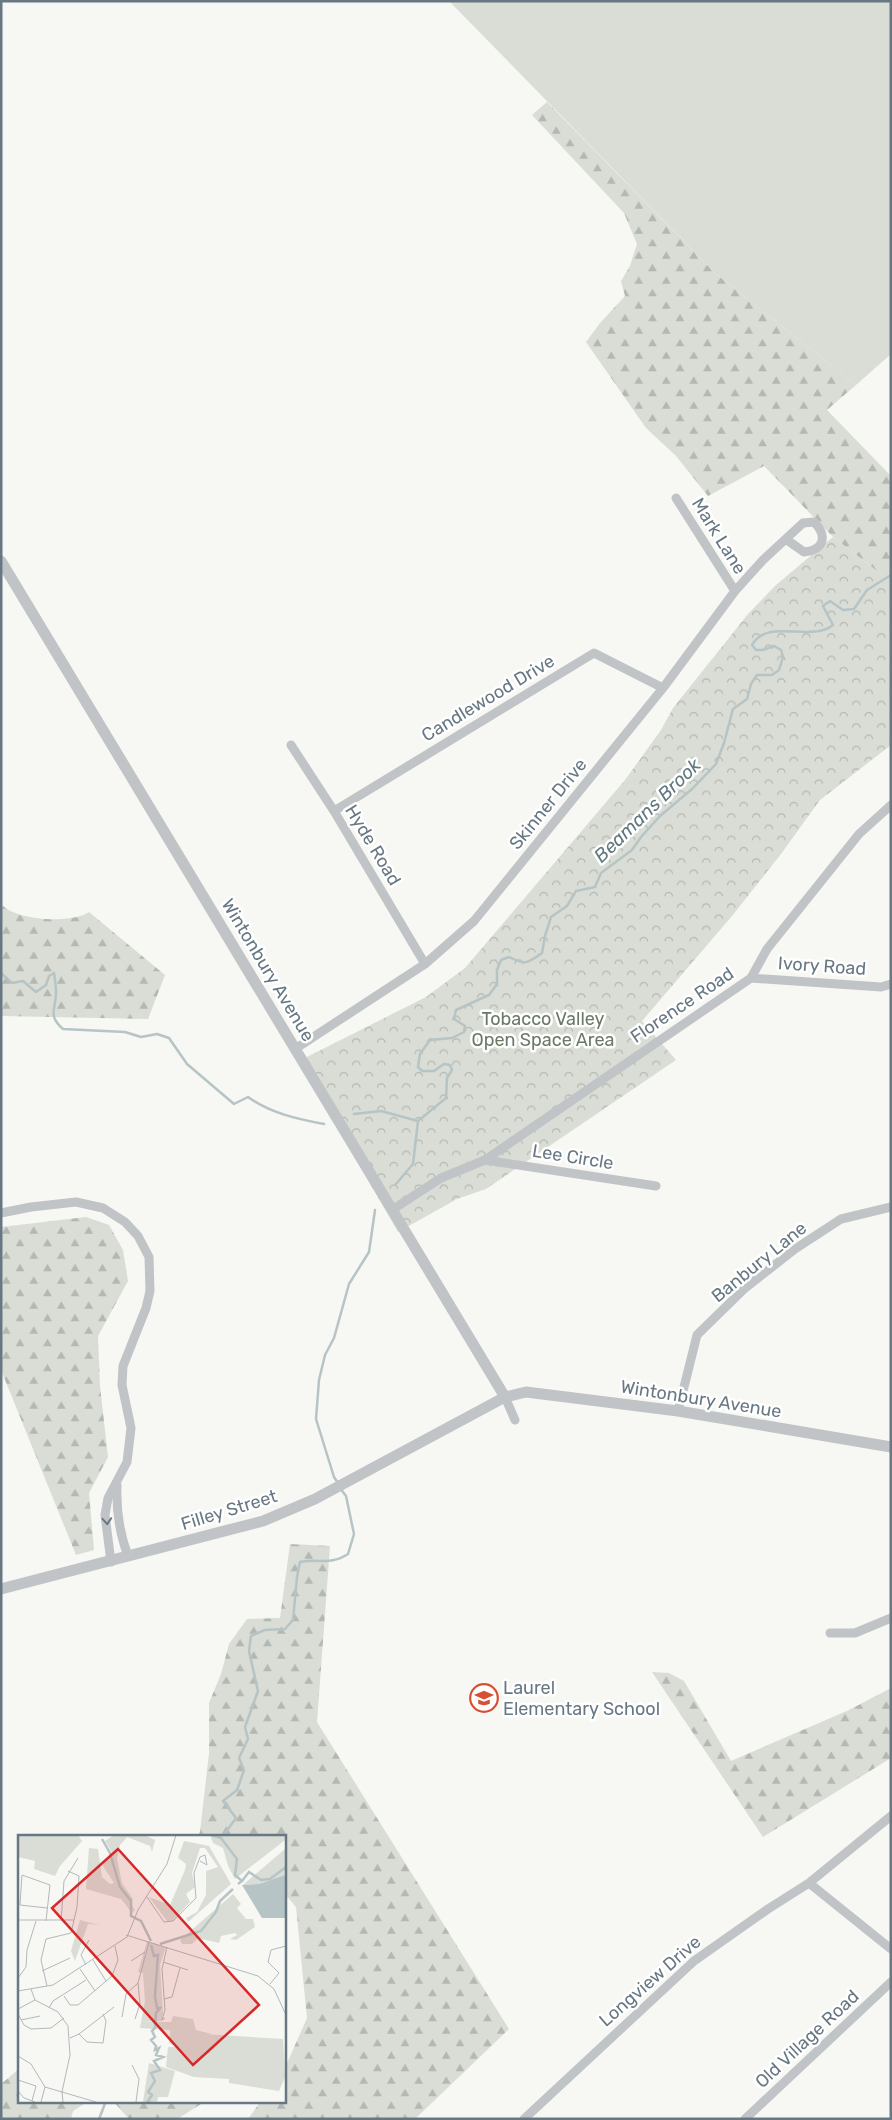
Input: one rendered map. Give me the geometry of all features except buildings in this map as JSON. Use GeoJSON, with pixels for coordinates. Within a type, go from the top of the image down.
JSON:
{"type":"FeatureCollection","features":[{"type":"Feature","properties":{"kind":"street","name":"Mark Lane"},"geometry":{"type":"LineString","coordinates":[[676,498],[735,591]]}},
{"type":"Feature","properties":{"kind":"street","name":"Skinner Drive"},"geometry":{"type":"LineString","coordinates":[[295,1049],[424,964],[474,921],[663,688],[735,591],[763,560],[787,540]]}},
{"type":"Feature","properties":{"kind":"street","name":"Wintonbury Avenue"},"geometry":{"type":"LineString","coordinates":[[1,561],[505,1397],[514,1420]]}},
{"type":"Feature","properties":{"kind":"street","name":"Candlewood Drive"},"geometry":{"type":"LineString","coordinates":[[334,811],[594,652],[663,688]]}},
{"type":"Feature","properties":{"kind":"street","name":"Hyde Road"},"geometry":{"type":"LineString","coordinates":[[291,745],[334,811],[424,964]]}},
{"type":"Feature","properties":{"kind":"street","name":"Florence Road"},"geometry":{"type":"LineString","coordinates":[[392,1210],[441,1178],[485,1160],[750,978],[767,949],[859,834],[891,805]]}},
{"type":"Feature","properties":{"kind":"street","name":"Ivory Road"},"geometry":{"type":"LineString","coordinates":[[750,978],[881,986],[891,984]]}},
{"type":"Feature","properties":{"kind":"street","name":"Lee Circle"},"geometry":{"type":"LineString","coordinates":[[485,1160],[656,1186]]}},
{"type":"Feature","properties":{"kind":"street"},"geometry":{"type":"LineString","coordinates":[[1,1213],[30,1207],[76,1202],[103,1208],[125,1222],[138,1236],[149,1257],[150,1291],[146,1308],[124,1366],[122,1385],[131,1428],[128,1462],[108,1498],[106,1515],[111,1562]]}},
{"type":"Feature","properties":{"kind":"street","name":"Banbury Lane"},"geometry":{"type":"LineString","coordinates":[[678,1411],[697,1335],[744,1289],[795,1249],[841,1219],[891,1208]]}},
{"type":"Feature","properties":{"kind":"street","name":"Wintonbury Avenue"},"geometry":{"type":"LineString","coordinates":[[505,1397],[526,1392],[678,1411],[891,1447]]}},
{"type":"Feature","properties":{"kind":"street","name":"Filley Street"},"geometry":{"type":"LineString","coordinates":[[1,1589],[263,1521],[340,1486],[505,1397]]}},
{"type":"Feature","properties":{"kind":"street"},"geometry":{"type":"LineString","coordinates":[[117,1482],[116,1510],[122,1539],[128,1556]]}},
{"type":"Feature","properties":{"kind":"street"},"geometry":{"type":"LineString","coordinates":[[830,1633],[855,1633],[891,1618]]}},
{"type":"Feature","properties":{"kind":"street","name":"Longview Drive"},"geometry":{"type":"LineString","coordinates":[[524,2119],[694,1961],[809,1883],[891,1816]]}},
{"type":"Feature","properties":{"kind":"street"},"geometry":{"type":"LineString","coordinates":[[809,1883],[891,1949]]}},
{"type":"Feature","properties":{"kind":"street","name":"Old Village Road"},"geometry":{"type":"LineString","coordinates":[[746,2119],[891,1982]]}},
{"type":"Feature","properties":{"kind":"green space"},"geometry":{"type":"Polygon","coordinates":[[[449,1],[891,1],[891,354],[856,385],[716,274],[449,1]]]}},
{"type":"Feature","properties":{"kind":"green space"},"geometry":{"type":"Polygon","coordinates":[[[547,102],[716,274],[856,385],[827,410],[891,476],[891,582],[833,537],[764,466],[708,496],[676,456],[646,428],[586,342],[600,323],[625,296],[621,281],[630,266],[637,244],[624,213],[532,115],[547,102]]]}},
{"type":"Feature","properties":{"kind":"green space","name":"Tobacco Valley Open Space Area"},"geometry":{"type":"Polygon","coordinates":[[[833,537],[891,582],[891,745],[820,800],[781,854],[732,916],[642,1021],[676,1060],[486,1189],[457,1199],[398,1232],[299,1061],[426,997],[465,968],[625,780],[661,730],[673,708],[748,614],[776,585],[833,537]]]}},
{"type":"Feature","properties":{"kind":"green space"},"geometry":{"type":"Polygon","coordinates":[[[1,904],[8,910],[19,914],[44,919],[70,918],[89,912],[165,975],[148,1019],[1,1016],[1,904]]]}},
{"type":"Feature","properties":{"kind":"green space"},"geometry":{"type":"Polygon","coordinates":[[[86,1217],[109,1225],[123,1250],[128,1281],[98,1336],[100,1386],[108,1457],[89,1493],[94,1550],[76,1555],[1,1370],[1,1227],[86,1217]]]}},
{"type":"Feature","properties":{"kind":"green space"},"geometry":{"type":"Polygon","coordinates":[[[290,1544],[330,1546],[317,1722],[509,2029],[415,2119],[248,2119],[260,2102],[285,2102],[285,2068],[307,2018],[296,1907],[285,1894],[285,1835],[198,1835],[209,1753],[209,1703],[221,1674],[229,1644],[247,1619],[280,1618],[290,1544]]]}},
{"type":"Feature","properties":{"kind":"green space"},"geometry":{"type":"Polygon","coordinates":[[[652,1672],[669,1673],[684,1681],[731,1761],[849,1710],[891,1688],[891,1758],[763,1837],[652,1672]]]}},
{"type":"Feature","properties":{"kind":"green space"},"geometry":{"type":"Polygon","coordinates":[[[18,2070],[18,2102],[87,2102],[73,2111],[71,2119],[1,2119],[1,2084],[18,2070]]]}},
{"type":"Feature","properties":{"kind":"green space"},"geometry":{"type":"Polygon","coordinates":[[[114,2102],[204,2102],[177,2119],[129,2119],[114,2102]]]}},
{"type":"Feature","properties":{"kind":"waterway","name":"Beamans Brook"},"geometry":{"type":"LineString","coordinates":[[396,1184],[413,1164],[418,1121],[446,1098],[447,1078],[452,1070],[450,1065],[444,1064],[434,1071],[422,1071],[418,1067],[420,1054],[430,1040],[452,1038],[464,1032],[465,1026],[454,1019],[456,1010],[489,995],[497,984],[497,970],[501,960],[509,957],[526,962],[542,953],[551,917],[567,906],[576,891],[595,887],[601,873],[632,850],[660,816],[692,789],[716,764],[733,709],[747,699],[751,684],[757,675],[772,675],[779,670],[783,657],[781,650],[774,646],[763,650],[756,650],[752,645],[759,637],[779,631],[813,632],[824,630],[833,625],[823,606],[830,601],[843,610],[854,609],[867,590],[891,575]]}},
{"type":"Feature","properties":{"kind":"waterway"},"geometry":{"type":"LineString","coordinates":[[1,973],[12,983],[23,981],[36,992],[46,985],[49,976],[54,973],[56,985],[54,1016],[63,1029],[125,1032],[141,1037],[157,1034],[169,1038],[187,1064],[234,1104],[248,1097],[256,1103],[275,1111],[324,1124]]}},
{"type":"Feature","properties":{"kind":"waterway"},"geometry":{"type":"LineString","coordinates":[[354,1114],[381,1111],[418,1121]]}},
{"type":"Feature","properties":{"kind":"waterway","name":"Beamans Brook"},"geometry":{"type":"LineString","coordinates":[[338,1483],[334,1477],[316,1419],[319,1380],[325,1355],[334,1338],[349,1284],[369,1252],[375,1210]]}},
{"type":"Feature","properties":{"kind":"waterway","name":"Beamans Brook"},"geometry":{"type":"LineString","coordinates":[[224,1835],[236,1818],[223,1801],[237,1790],[244,1770],[239,1758],[248,1739],[245,1727],[258,1691],[249,1651],[251,1636],[265,1630],[285,1629],[293,1620],[300,1562],[330,1561],[348,1554],[354,1534],[346,1496],[340,1488]]}},
{"type":"Feature","properties":{"kind":"waterway","name":"Beamans Brook"},"geometry":{"type":"LineString","coordinates":[[99,2119],[106,2102]]}},
{"type":"Feature","properties":{"kind":"place","name":"Laurel Elementary School"},"geometry":{"type":"Point","coordinates":[484,1698]}}]}
